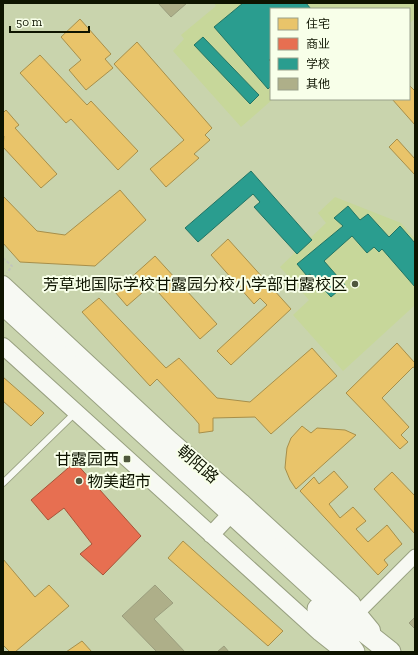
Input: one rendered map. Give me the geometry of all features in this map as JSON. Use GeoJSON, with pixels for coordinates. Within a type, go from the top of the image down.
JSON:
{"type":"FeatureCollection","features":[{"type":"Feature","properties":{"kind":"highway","name":"朝阳路"},"geometry":{"type":"LineString","coordinates":[[3,304],[227,518],[332,622],[354,652]]}},
{"type":"Feature","properties":{"kind":"highway","name":"朝阳路"},"geometry":{"type":"LineString","coordinates":[[3,321],[227,518],[342,614],[389,651]]}},
{"type":"Feature","properties":{"kind":"street","name":"朝阳路"},"geometry":{"type":"LineString","coordinates":[[3,284],[171,440],[227,518],[320,633],[344,652]]}},
{"type":"Feature","properties":{"kind":"street","name":"朝阳路"},"geometry":{"type":"LineString","coordinates":[[3,346],[76,412],[227,518],[352,603],[358,613],[389,651]]}},
{"type":"Feature","properties":{"kind":"street"},"geometry":{"type":"LineString","coordinates":[[358,613],[415,556]]}},
{"type":"Feature","properties":{"kind":"lane"},"geometry":{"type":"LineString","coordinates":[[3,483],[76,412]]}},
{"type":"Feature","properties":{"kind":"path"},"geometry":{"type":"LineString","coordinates":[[3,258],[12,266]]}},
{"type":"Feature","properties":{"kind":"shaded area"},"geometry":{"type":"Polygon","coordinates":[[[214,3],[415,3],[415,18],[410,23],[410,8],[270,8],[270,100],[272,100],[241,127],[173,51],[184,39],[181,35],[216,6],[214,3]]]}},
{"type":"Feature","properties":{"kind":"shaded area","name":"芳草地国际学校甘露园分校小学部甘露校区"},"geometry":{"type":"Polygon","coordinates":[[[335,197],[401,223],[415,239],[415,305],[343,371],[293,315],[309,300],[280,267],[326,223],[318,213],[335,197]]]}},
{"type":"Feature","properties":{"kind":"building: 住宅"},"geometry":{"type":"Polygon","coordinates":[[[80,19],[111,54],[105,59],[113,68],[86,90],[69,70],[81,60],[61,37],[80,19]]]}},
{"type":"Feature","properties":{"kind":"building: 住宅"},"geometry":{"type":"Polygon","coordinates":[[[137,42],[212,128],[205,135],[210,140],[194,154],[199,158],[166,187],[150,169],[184,140],[114,64],[137,42]]]}},
{"type":"Feature","properties":{"kind":"building: 住宅"},"geometry":{"type":"Polygon","coordinates":[[[40,55],[87,105],[91,101],[138,151],[118,170],[71,119],[66,123],[20,73],[40,55]]]}},
{"type":"Feature","properties":{"kind":"building: 住宅"},"geometry":{"type":"Polygon","coordinates":[[[410,86],[415,91],[415,125],[393,100],[410,100],[410,86]]]}},
{"type":"Feature","properties":{"kind":"building: 住宅"},"geometry":{"type":"Polygon","coordinates":[[[6,110],[19,125],[15,128],[57,174],[41,188],[3,147],[3,113],[6,110]]]}},
{"type":"Feature","properties":{"kind":"building: 住宅"},"geometry":{"type":"Polygon","coordinates":[[[397,139],[415,159],[415,175],[389,147],[397,139]]]}},
{"type":"Feature","properties":{"kind":"building: 住宅"},"geometry":{"type":"Polygon","coordinates":[[[120,190],[146,220],[95,266],[20,262],[3,243],[3,196],[37,231],[65,235],[120,190]]]}},
{"type":"Feature","properties":{"kind":"building: 住宅"},"geometry":{"type":"Polygon","coordinates":[[[228,239],[291,309],[231,365],[217,351],[267,305],[260,298],[254,304],[211,255],[228,239]]]}},
{"type":"Feature","properties":{"kind":"building: 住宅"},"geometry":{"type":"Polygon","coordinates":[[[155,256],[217,324],[200,339],[158,292],[166,286],[159,278],[127,306],[115,292],[155,256]]]}},
{"type":"Feature","properties":{"kind":"building: 住宅"},"geometry":{"type":"Polygon","coordinates":[[[99,298],[166,368],[179,358],[217,398],[250,402],[312,348],[337,376],[271,434],[255,417],[213,418],[213,431],[199,433],[199,424],[157,379],[150,386],[82,312],[99,298]]]}},
{"type":"Feature","properties":{"kind":"building: 住宅"},"geometry":{"type":"Polygon","coordinates":[[[397,343],[414,362],[415,361],[415,368],[413,367],[382,398],[409,427],[401,435],[408,442],[400,449],[346,393],[397,343]]]}},
{"type":"Feature","properties":{"kind":"building: 住宅"},"geometry":{"type":"Polygon","coordinates":[[[3,377],[44,413],[31,426],[3,401],[3,377]]]}},
{"type":"Feature","properties":{"kind":"building: 住宅"},"geometry":{"type":"Polygon","coordinates":[[[302,426],[311,433],[317,428],[345,430],[356,435],[296,489],[285,468],[286,457],[287,448],[291,438],[302,426]]]}},
{"type":"Feature","properties":{"kind":"building: 住宅"},"geometry":{"type":"Polygon","coordinates":[[[334,471],[348,487],[329,504],[340,518],[353,507],[366,521],[356,529],[368,542],[387,525],[402,544],[384,560],[388,565],[378,575],[300,491],[314,477],[319,484],[334,471]]]}},
{"type":"Feature","properties":{"kind":"building: 住宅"},"geometry":{"type":"Polygon","coordinates":[[[392,472],[415,496],[415,534],[374,489],[392,472]]]}},
{"type":"Feature","properties":{"kind":"building: 住宅"},"geometry":{"type":"Polygon","coordinates":[[[183,541],[283,631],[268,646],[168,558],[183,541]]]}},
{"type":"Feature","properties":{"kind":"building: 住宅"},"geometry":{"type":"Polygon","coordinates":[[[3,559],[35,597],[49,585],[69,606],[15,652],[10,652],[3,645],[3,559]]]}},
{"type":"Feature","properties":{"kind":"building: 住宅"},"geometry":{"type":"Polygon","coordinates":[[[82,641],[92,652],[66,652],[82,641]]]}},
{"type":"Feature","properties":{"kind":"building: 商业"},"geometry":{"type":"Polygon","coordinates":[[[75,462],[141,536],[103,575],[80,554],[92,544],[64,508],[48,520],[31,500],[75,462]]]}},
{"type":"Feature","properties":{"kind":"building: 学校"},"geometry":{"type":"Polygon","coordinates":[[[243,3],[306,3],[310,8],[270,8],[270,87],[268,89],[214,27],[243,3]]]}},
{"type":"Feature","properties":{"kind":"building: 学校"},"geometry":{"type":"Polygon","coordinates":[[[203,37],[259,95],[250,104],[194,45],[203,37]]]}},
{"type":"Feature","properties":{"kind":"building: 学校"},"geometry":{"type":"Polygon","coordinates":[[[251,171],[312,240],[297,254],[254,207],[260,202],[253,194],[198,242],[185,228],[251,171]]]}},
{"type":"Feature","properties":{"kind":"building: 学校"},"geometry":{"type":"Polygon","coordinates":[[[348,206],[360,220],[368,214],[389,237],[400,226],[415,243],[415,287],[382,249],[379,252],[374,247],[367,253],[352,236],[324,261],[345,285],[331,297],[310,274],[307,276],[297,264],[343,226],[334,218],[348,206]]]}},
{"type":"Feature","properties":{"kind":"building: 其他"},"geometry":{"type":"Polygon","coordinates":[[[158,3],[187,3],[171,17],[158,3]]]}},
{"type":"Feature","properties":{"kind":"building: 其他"},"geometry":{"type":"Polygon","coordinates":[[[155,585],[173,603],[154,619],[185,652],[157,652],[122,616],[155,585]]]}},
{"type":"Feature","properties":{"kind":"building: 其他"},"geometry":{"type":"Polygon","coordinates":[[[415,617],[415,629],[409,623],[415,617]]]}},
{"type":"Feature","properties":{"kind":"building: 其他"},"geometry":{"type":"Polygon","coordinates":[[[224,646],[229,652],[217,652],[224,646]]]}},
{"type":"Feature","properties":{"kind":"place","name":"芳草地国际学校甘露园分校小学部甘露校区"},"geometry":{"type":"Point","coordinates":[355,284]}},
{"type":"Feature","properties":{"kind":"place","name":"甘露园西"},"geometry":{"type":"Point","coordinates":[127,459]}},
{"type":"Feature","properties":{"kind":"place","name":"物美超市"},"geometry":{"type":"Point","coordinates":[79,481]}}]}
